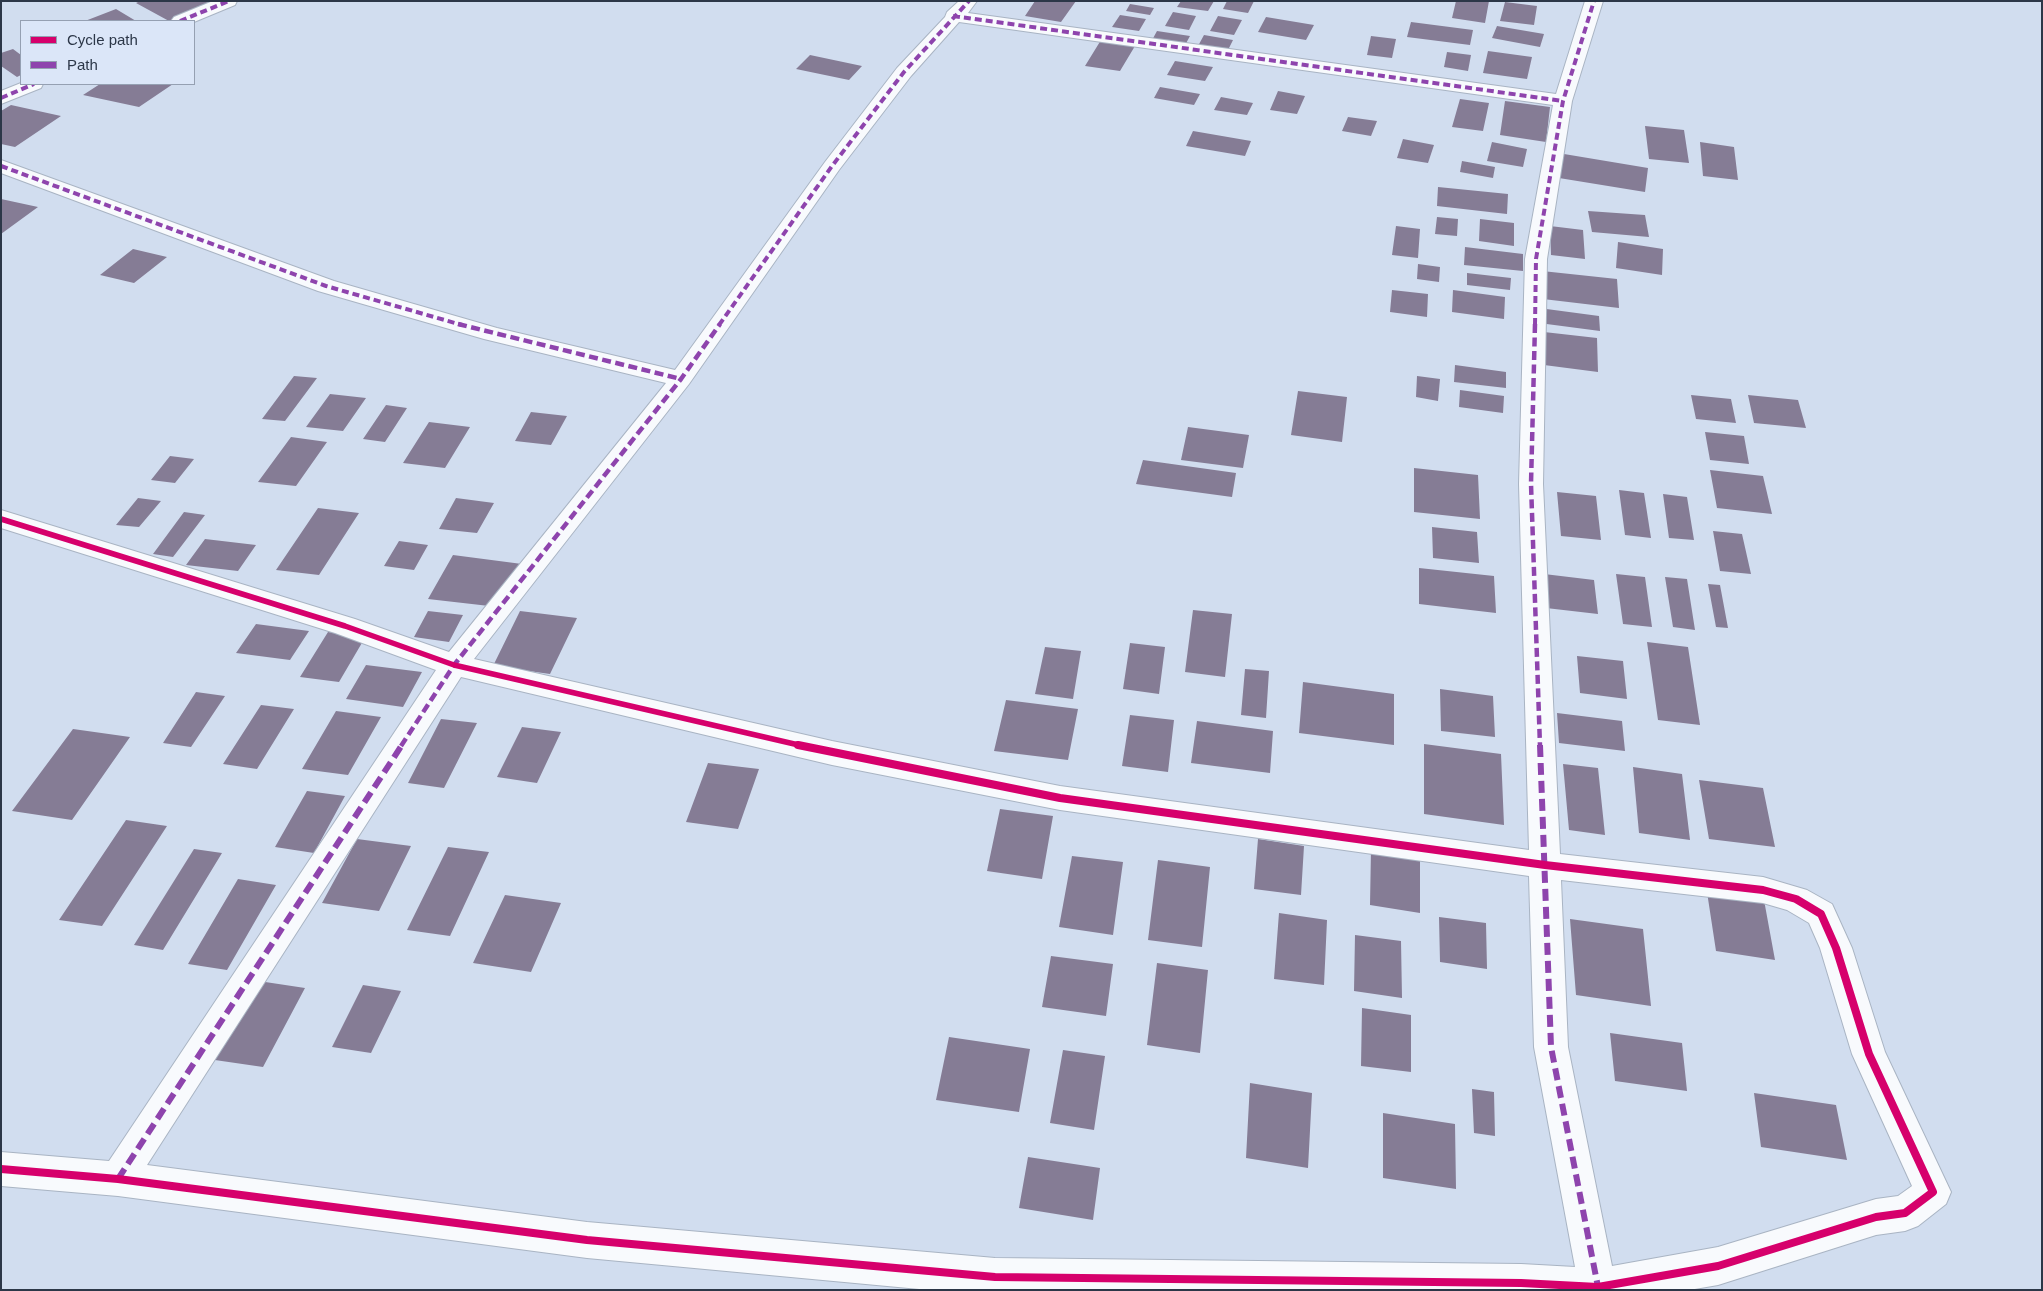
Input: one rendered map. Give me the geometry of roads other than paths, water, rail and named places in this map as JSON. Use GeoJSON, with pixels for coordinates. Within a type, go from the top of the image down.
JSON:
{"type":"FeatureCollection","features":[{"type":"Feature","properties":{"kind":"street"},"geometry":{"type":"LineString","coordinates":[[182,20],[229,1]]}},
{"type":"Feature","properties":{"kind":"street"},"geometry":{"type":"LineString","coordinates":[[1594,1],[1564,101],[1536,260],[1531,484],[1551,1047],[1598,1287]]}},
{"type":"Feature","properties":{"kind":"street"},"geometry":{"type":"LineString","coordinates":[[118,1179],[454,666],[680,379],[832,166],[904,72],[961,9],[1564,101]]}},
{"type":"Feature","properties":{"kind":"street"},"geometry":{"type":"LineString","coordinates":[[1,98],[32,85]]}},
{"type":"Feature","properties":{"kind":"street"},"geometry":{"type":"LineString","coordinates":[[1,166],[326,286],[492,334],[680,379]]}},
{"type":"Feature","properties":{"kind":"street"},"geometry":{"type":"LineString","coordinates":[[1,520],[345,626],[454,666],[832,753],[1050,796],[1545,865],[1763,890],[1796,899],[1821,914],[1836,948],[1869,1054],[1933,1192],[1906,1213],[1876,1216],[1718,1266],[1598,1287],[1521,1282],[994,1277],[587,1240],[118,1179],[1,1168]]}}]}
